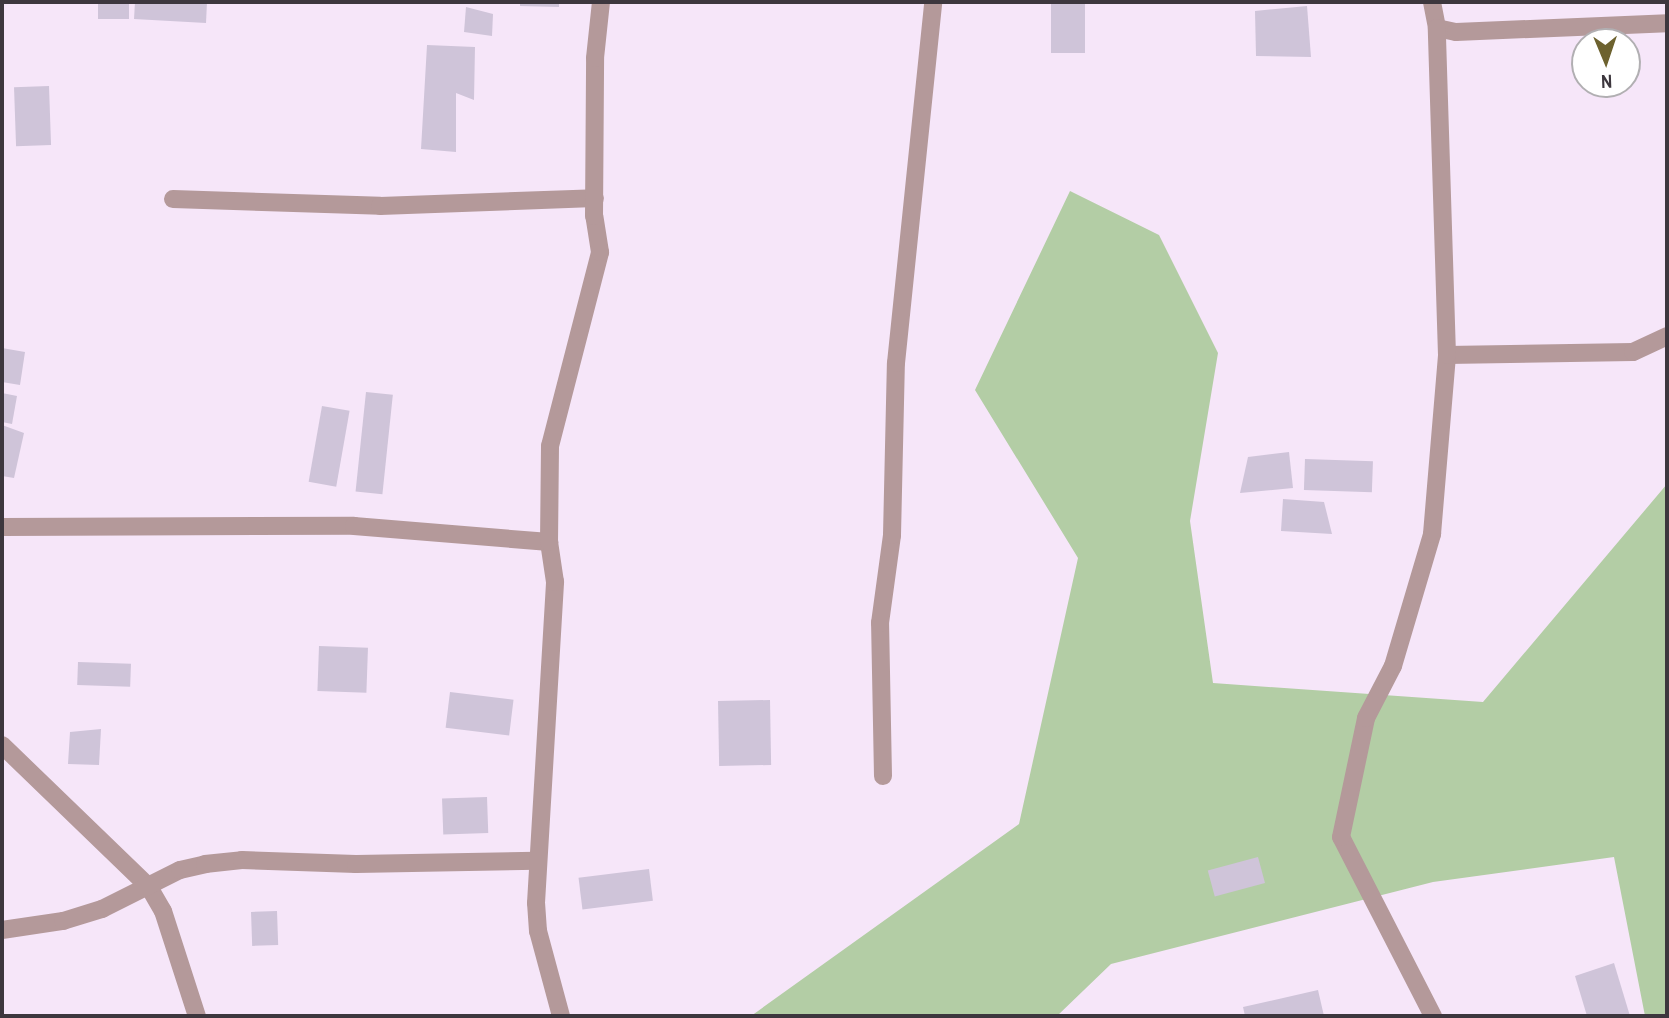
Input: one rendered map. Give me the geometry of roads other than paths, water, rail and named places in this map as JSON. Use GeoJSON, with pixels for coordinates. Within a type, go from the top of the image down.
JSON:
{"type":"FeatureCollection","features":[{"type":"Feature","properties":{"kind":"street"},"geometry":{"type":"LineString","coordinates":[[561,1016],[538,931],[536,861],[551,699],[555,582],[549,542],[550,446],[600,252],[595,198],[595,58],[601,2]]}},
{"type":"Feature","properties":{"kind":"street"},"geometry":{"type":"LineString","coordinates":[[883,776],[880,624],[892,535],[896,363],[933,2]]}},
{"type":"Feature","properties":{"kind":"street"},"geometry":{"type":"LineString","coordinates":[[1432,2],[1437,28],[1447,355],[1432,534],[1393,666],[1366,718],[1340,836],[1433,1016]]}},
{"type":"Feature","properties":{"kind":"street"},"geometry":{"type":"LineString","coordinates":[[1437,28],[1455,32],[1667,23]]}},
{"type":"Feature","properties":{"kind":"street"},"geometry":{"type":"LineString","coordinates":[[173,199],[380,206],[595,198]]}},
{"type":"Feature","properties":{"kind":"street"},"geometry":{"type":"LineString","coordinates":[[1447,355],[1633,352],[1667,336]]}},
{"type":"Feature","properties":{"kind":"street"},"geometry":{"type":"LineString","coordinates":[[2,527],[354,526],[549,542]]}},
{"type":"Feature","properties":{"kind":"street"},"geometry":{"type":"LineString","coordinates":[[2,745],[149,887],[163,911],[197,1016]]}},
{"type":"Feature","properties":{"kind":"street"},"geometry":{"type":"LineString","coordinates":[[2,930],[63,921],[149,887],[180,870],[242,860],[356,864],[536,861]]}}]}
